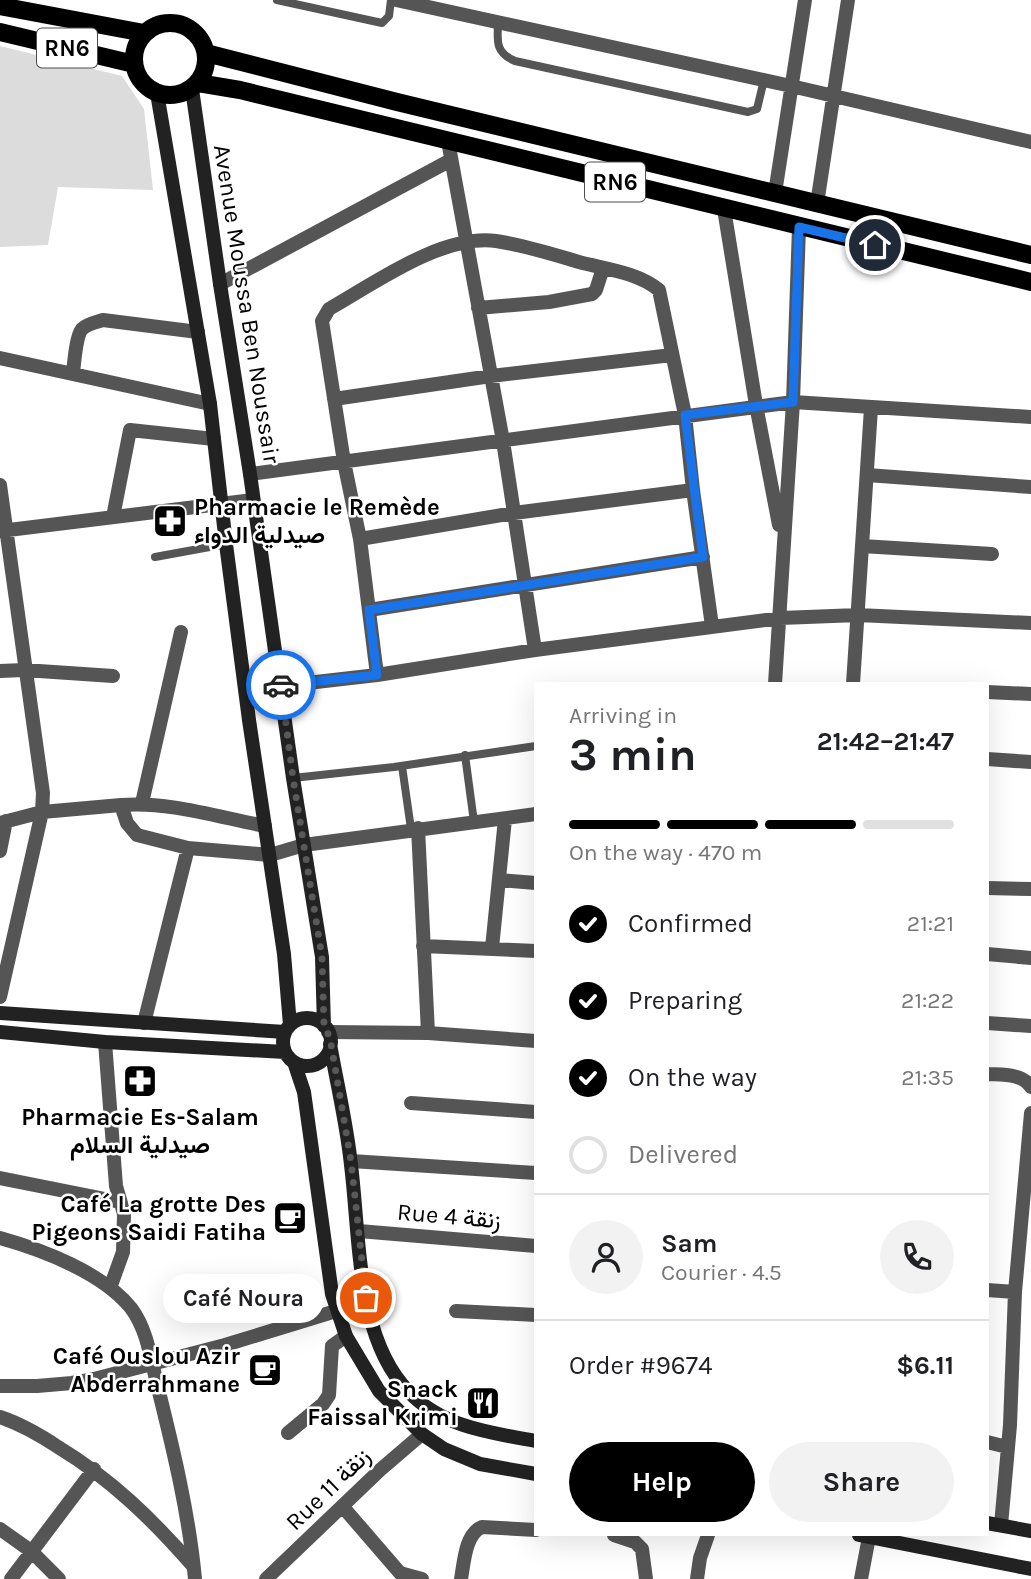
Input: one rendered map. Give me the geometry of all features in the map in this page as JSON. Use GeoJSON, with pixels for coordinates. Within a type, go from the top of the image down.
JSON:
{"type":"FeatureCollection","features":[{"type":"Feature","properties":{"kind":"main road","name":"RN6"},"geometry":{"type":"LineString","coordinates":[[0,6],[144,33]]}},
{"type":"Feature","properties":{"kind":"main road","name":"RN6"},"geometry":{"type":"LineString","coordinates":[[0,32],[134,64],[135,48],[144,33],[168,22],[181,24],[193,30],[202,40],[206,53],[397,102],[1031,255]]}},
{"type":"Feature","properties":{"kind":"main road"},"geometry":{"type":"LineString","coordinates":[[195,86],[207,64],[206,53]]}},
{"type":"Feature","properties":{"kind":"main road"},"geometry":{"type":"LineString","coordinates":[[134,64],[146,87],[157,93]]}},
{"type":"Feature","properties":{"kind":"main road","name":"RN6"},"geometry":{"type":"LineString","coordinates":[[157,93],[169,96],[181,94],[195,86],[240,90],[1031,282]]}},
{"type":"Feature","properties":{"kind":"street"},"geometry":{"type":"LineString","coordinates":[[396,0],[833,95],[1031,142]]}},
{"type":"Feature","properties":{"kind":"street"},"geometry":{"type":"LineString","coordinates":[[775,193],[805,0]]}},
{"type":"Feature","properties":{"kind":"street"},"geometry":{"type":"LineString","coordinates":[[817,204],[848,0]]}},
{"type":"Feature","properties":{"kind":"street","name":"Avenue Moussa Ben Noussair"},"geometry":{"type":"LineString","coordinates":[[195,86],[220,284],[322,957],[328,1034],[351,1161],[366,1298],[376,1341],[383,1357],[409,1393],[444,1418],[465,1426],[534,1441]]}},
{"type":"Feature","properties":{"kind":"street"},"geometry":{"type":"LineString","coordinates":[[157,93],[210,404],[226,544],[284,954],[287,1029],[283,1038],[304,1092],[336,1311],[346,1336],[379,1391],[422,1434],[444,1449],[480,1464],[534,1474]]}},
{"type":"Feature","properties":{"kind":"street"},"geometry":{"type":"LineString","coordinates":[[448,141],[503,441],[535,650]]}},
{"type":"Feature","properties":{"kind":"street"},"geometry":{"type":"LineString","coordinates":[[220,284],[451,160]]}},
{"type":"Feature","properties":{"kind":"street"},"geometry":{"type":"LineString","coordinates":[[724,209],[756,405],[783,546]]}},
{"type":"Feature","properties":{"kind":"street"},"geometry":{"type":"LineString","coordinates":[[775,682],[793,402],[799,227]]}},
{"type":"Feature","properties":{"kind":"street"},"geometry":{"type":"LineString","coordinates":[[377,675],[360,538],[344,462],[322,321],[330,309],[406,266],[465,242],[494,241],[639,278],[659,290],[685,415],[712,626]]}},
{"type":"Feature","properties":{"kind":"street"},"geometry":{"type":"LineString","coordinates":[[478,308],[549,302],[592,294],[603,268]]}},
{"type":"Feature","properties":{"kind":"street"},"geometry":{"type":"LineString","coordinates":[[73,374],[79,334],[84,327],[103,320],[198,332]]}},
{"type":"Feature","properties":{"kind":"street"},"geometry":{"type":"LineString","coordinates":[[334,399],[491,376],[672,355]]}},
{"type":"Feature","properties":{"kind":"street"},"geometry":{"type":"LineString","coordinates":[[0,358],[210,404]]}},
{"type":"Feature","properties":{"kind":"street"},"geometry":{"type":"LineString","coordinates":[[250,474],[793,402],[1031,418]]}},
{"type":"Feature","properties":{"kind":"street"},"geometry":{"type":"LineString","coordinates":[[854,682],[871,408]]}},
{"type":"Feature","properties":{"kind":"street"},"geometry":{"type":"LineString","coordinates":[[113,517],[130,430],[214,439]]}},
{"type":"Feature","properties":{"kind":"street"},"geometry":{"type":"LineString","coordinates":[[867,475],[1031,487]]}},
{"type":"Feature","properties":{"kind":"street"},"geometry":{"type":"LineString","coordinates":[[0,485],[3,531],[43,793],[42,812],[6,953],[0,997]]}},
{"type":"Feature","properties":{"kind":"street"},"geometry":{"type":"LineString","coordinates":[[360,538],[514,513],[693,490]]}},
{"type":"Feature","properties":{"kind":"street"},"geometry":{"type":"LineString","coordinates":[[3,531],[253,500]]}},
{"type":"Feature","properties":{"kind":"street"},"geometry":{"type":"LineString","coordinates":[[862,547],[992,554]]}},
{"type":"Feature","properties":{"kind":"street"},"geometry":{"type":"LineString","coordinates":[[369,610],[703,557]]}},
{"type":"Feature","properties":{"kind":"street"},"geometry":{"type":"LineString","coordinates":[[246,690],[377,675],[535,650],[781,618],[858,615],[1031,623]]}},
{"type":"Feature","properties":{"kind":"street"},"geometry":{"type":"LineString","coordinates":[[142,803],[181,632]]}},
{"type":"Feature","properties":{"kind":"street"},"geometry":{"type":"LineString","coordinates":[[0,671],[113,676]]}},
{"type":"Feature","properties":{"kind":"street"},"geometry":{"type":"LineString","coordinates":[[989,692],[1031,694]]}},
{"type":"Feature","properties":{"kind":"street"},"geometry":{"type":"LineString","coordinates":[[989,760],[1031,762]]}},
{"type":"Feature","properties":{"kind":"street"},"geometry":{"type":"LineString","coordinates":[[0,851],[3,822],[42,812],[142,803],[265,826]]}},
{"type":"Feature","properties":{"kind":"street"},"geometry":{"type":"LineString","coordinates":[[121,805],[127,823],[137,835],[188,848],[270,855],[304,845],[534,814]]}},
{"type":"Feature","properties":{"kind":"street"},"geometry":{"type":"LineString","coordinates":[[492,948],[505,819]]}},
{"type":"Feature","properties":{"kind":"street"},"geometry":{"type":"LineString","coordinates":[[415,829],[428,1034]]}},
{"type":"Feature","properties":{"kind":"street"},"geometry":{"type":"LineString","coordinates":[[144,1023],[188,848]]}},
{"type":"Feature","properties":{"kind":"street"},"geometry":{"type":"LineString","coordinates":[[499,880],[534,883]]}},
{"type":"Feature","properties":{"kind":"street"},"geometry":{"type":"LineString","coordinates":[[989,888],[1031,889]]}},
{"type":"Feature","properties":{"kind":"street"},"geometry":{"type":"LineString","coordinates":[[423,946],[534,951]]}},
{"type":"Feature","properties":{"kind":"street"},"geometry":{"type":"LineString","coordinates":[[989,954],[1031,958]]}},
{"type":"Feature","properties":{"kind":"street"},"geometry":{"type":"LineString","coordinates":[[0,1013],[287,1029],[303,1018],[318,1021],[328,1034],[324,1059],[302,1065],[290,1057],[0,1032]]}},
{"type":"Feature","properties":{"kind":"street"},"geometry":{"type":"LineString","coordinates":[[989,1023],[1031,1026]]}},
{"type":"Feature","properties":{"kind":"street"},"geometry":{"type":"LineString","coordinates":[[328,1034],[428,1034],[534,1041]]}},
{"type":"Feature","properties":{"kind":"street"},"geometry":{"type":"LineString","coordinates":[[105,1042],[116,1186],[124,1214],[123,1252],[110,1288]]}},
{"type":"Feature","properties":{"kind":"street"},"geometry":{"type":"LineString","coordinates":[[989,1074],[1021,1077],[1027,1080],[1031,1087]]}},
{"type":"Feature","properties":{"kind":"street"},"geometry":{"type":"LineString","coordinates":[[411,1102],[534,1112]]}},
{"type":"Feature","properties":{"kind":"street"},"geometry":{"type":"LineString","coordinates":[[1031,1113],[1027,1202],[1014,1292],[1007,1447],[994,1524],[1031,1531]]}},
{"type":"Feature","properties":{"kind":"street"},"geometry":{"type":"LineString","coordinates":[[351,1161],[534,1173]]}},
{"type":"Feature","properties":{"kind":"street"},"geometry":{"type":"LineString","coordinates":[[0,1178],[121,1202]]}},
{"type":"Feature","properties":{"kind":"street","name":"Rue 4 زنقة"},"geometry":{"type":"LineString","coordinates":[[359,1231],[534,1246]]}},
{"type":"Feature","properties":{"kind":"street"},"geometry":{"type":"LineString","coordinates":[[0,1238],[26,1245],[59,1259],[110,1288],[135,1314],[167,1424],[195,1573]]}},
{"type":"Feature","properties":{"kind":"street"},"geometry":{"type":"LineString","coordinates":[[989,1290],[1014,1292]]}},
{"type":"Feature","properties":{"kind":"street"},"geometry":{"type":"LineString","coordinates":[[0,1386],[72,1383],[152,1365],[336,1311],[366,1298]]}},
{"type":"Feature","properties":{"kind":"street"},"geometry":{"type":"LineString","coordinates":[[456,1311],[534,1315]]}},
{"type":"Feature","properties":{"kind":"street"},"geometry":{"type":"LineString","coordinates":[[288,1433],[323,1404],[329,1395],[332,1346],[346,1336]]}},
{"type":"Feature","properties":{"kind":"street"},"geometry":{"type":"LineString","coordinates":[[0,1418],[40,1436],[94,1469],[156,1524],[195,1573]]}},
{"type":"Feature","properties":{"kind":"street","name":"Rue 11 زنقة"},"geometry":{"type":"LineString","coordinates":[[266,1579],[380,1470],[422,1434]]}},
{"type":"Feature","properties":{"kind":"street"},"geometry":{"type":"LineString","coordinates":[[989,1442],[1007,1447]]}},
{"type":"Feature","properties":{"kind":"street"},"geometry":{"type":"LineString","coordinates":[[11,1579],[94,1469]]}},
{"type":"Feature","properties":{"kind":"street"},"geometry":{"type":"LineString","coordinates":[[343,1507],[400,1573],[422,1579]]}},
{"type":"Feature","properties":{"kind":"street"},"geometry":{"type":"LineString","coordinates":[[0,1529],[31,1551],[58,1579]]}},
{"type":"Feature","properties":{"kind":"street"},"geometry":{"type":"LineString","coordinates":[[461,1579],[467,1547],[477,1529],[534,1530]]}},
{"type":"Feature","properties":{"kind":"street"},"geometry":{"type":"LineString","coordinates":[[617,1536],[635,1542],[642,1549],[646,1579]]}},
{"type":"Feature","properties":{"kind":"street"},"geometry":{"type":"LineString","coordinates":[[697,1579],[700,1558],[708,1536]]}},
{"type":"Feature","properties":{"kind":"street"},"geometry":{"type":"LineString","coordinates":[[861,1579],[864,1536],[1031,1569]]}},
{"type":"Feature","properties":{"kind":"lane"},"geometry":{"type":"LineString","coordinates":[[277,0],[382,23],[389,16],[391,0]]}},
{"type":"Feature","properties":{"kind":"lane"},"geometry":{"type":"LineString","coordinates":[[498,24],[497,44],[504,57],[514,61],[748,112],[757,109],[764,80]]}},
{"type":"Feature","properties":{"kind":"lane"},"geometry":{"type":"LineString","coordinates":[[155,557],[226,544]]}},
{"type":"Feature","properties":{"kind":"lane"},"geometry":{"type":"LineString","coordinates":[[293,778],[402,766],[534,746]]}},
{"type":"Feature","properties":{"kind":"lane"},"geometry":{"type":"LineString","coordinates":[[466,755],[474,822]]}},
{"type":"Feature","properties":{"kind":"lane"},"geometry":{"type":"LineString","coordinates":[[402,766],[415,829]]}},
{"type":"Feature","properties":{"kind":"shaded area"},"geometry":{"type":"Polygon","coordinates":[[[0,46],[122,76],[144,109],[153,190],[58,187],[48,245],[0,247],[0,46]]]}},
{"type":"Feature","properties":{"kind":"way so far"},"geometry":{"type":"LineString","coordinates":[[281,685],[322,957],[324,1026],[330,1038],[351,1161],[366,1298]]}},
{"type":"Feature","properties":{"kind":"place","name":"Pharmacie le Remède صيدلية الدواء"},"geometry":{"type":"Point","coordinates":[170,521]}},
{"type":"Feature","properties":{"kind":"place","name":"Pharmacie Es-Salam صيدلية السلام"},"geometry":{"type":"Point","coordinates":[140,1081]}},
{"type":"Feature","properties":{"kind":"place","name":"Café La grotte Des Pigeons Saidi Fatiha"},"geometry":{"type":"Point","coordinates":[290,1218]}},
{"type":"Feature","properties":{"kind":"place","name":"Café Noura"},"geometry":{"type":"Point","coordinates":[366,1298]}},
{"type":"Feature","properties":{"kind":"place","name":"Café Ouslou Azir Abderrahmane"},"geometry":{"type":"Point","coordinates":[265,1370]}},
{"type":"Feature","properties":{"kind":"place","name":"Snack Faissal Krimi"},"geometry":{"type":"Point","coordinates":[483,1403]}},
{"type":"Feature","properties":{"kind":"route"},"geometry":{"type":"LineString","coordinates":[[281,685],[377,675],[369,610],[703,557],[685,415],[793,402],[799,227],[875,245]]}}]}
